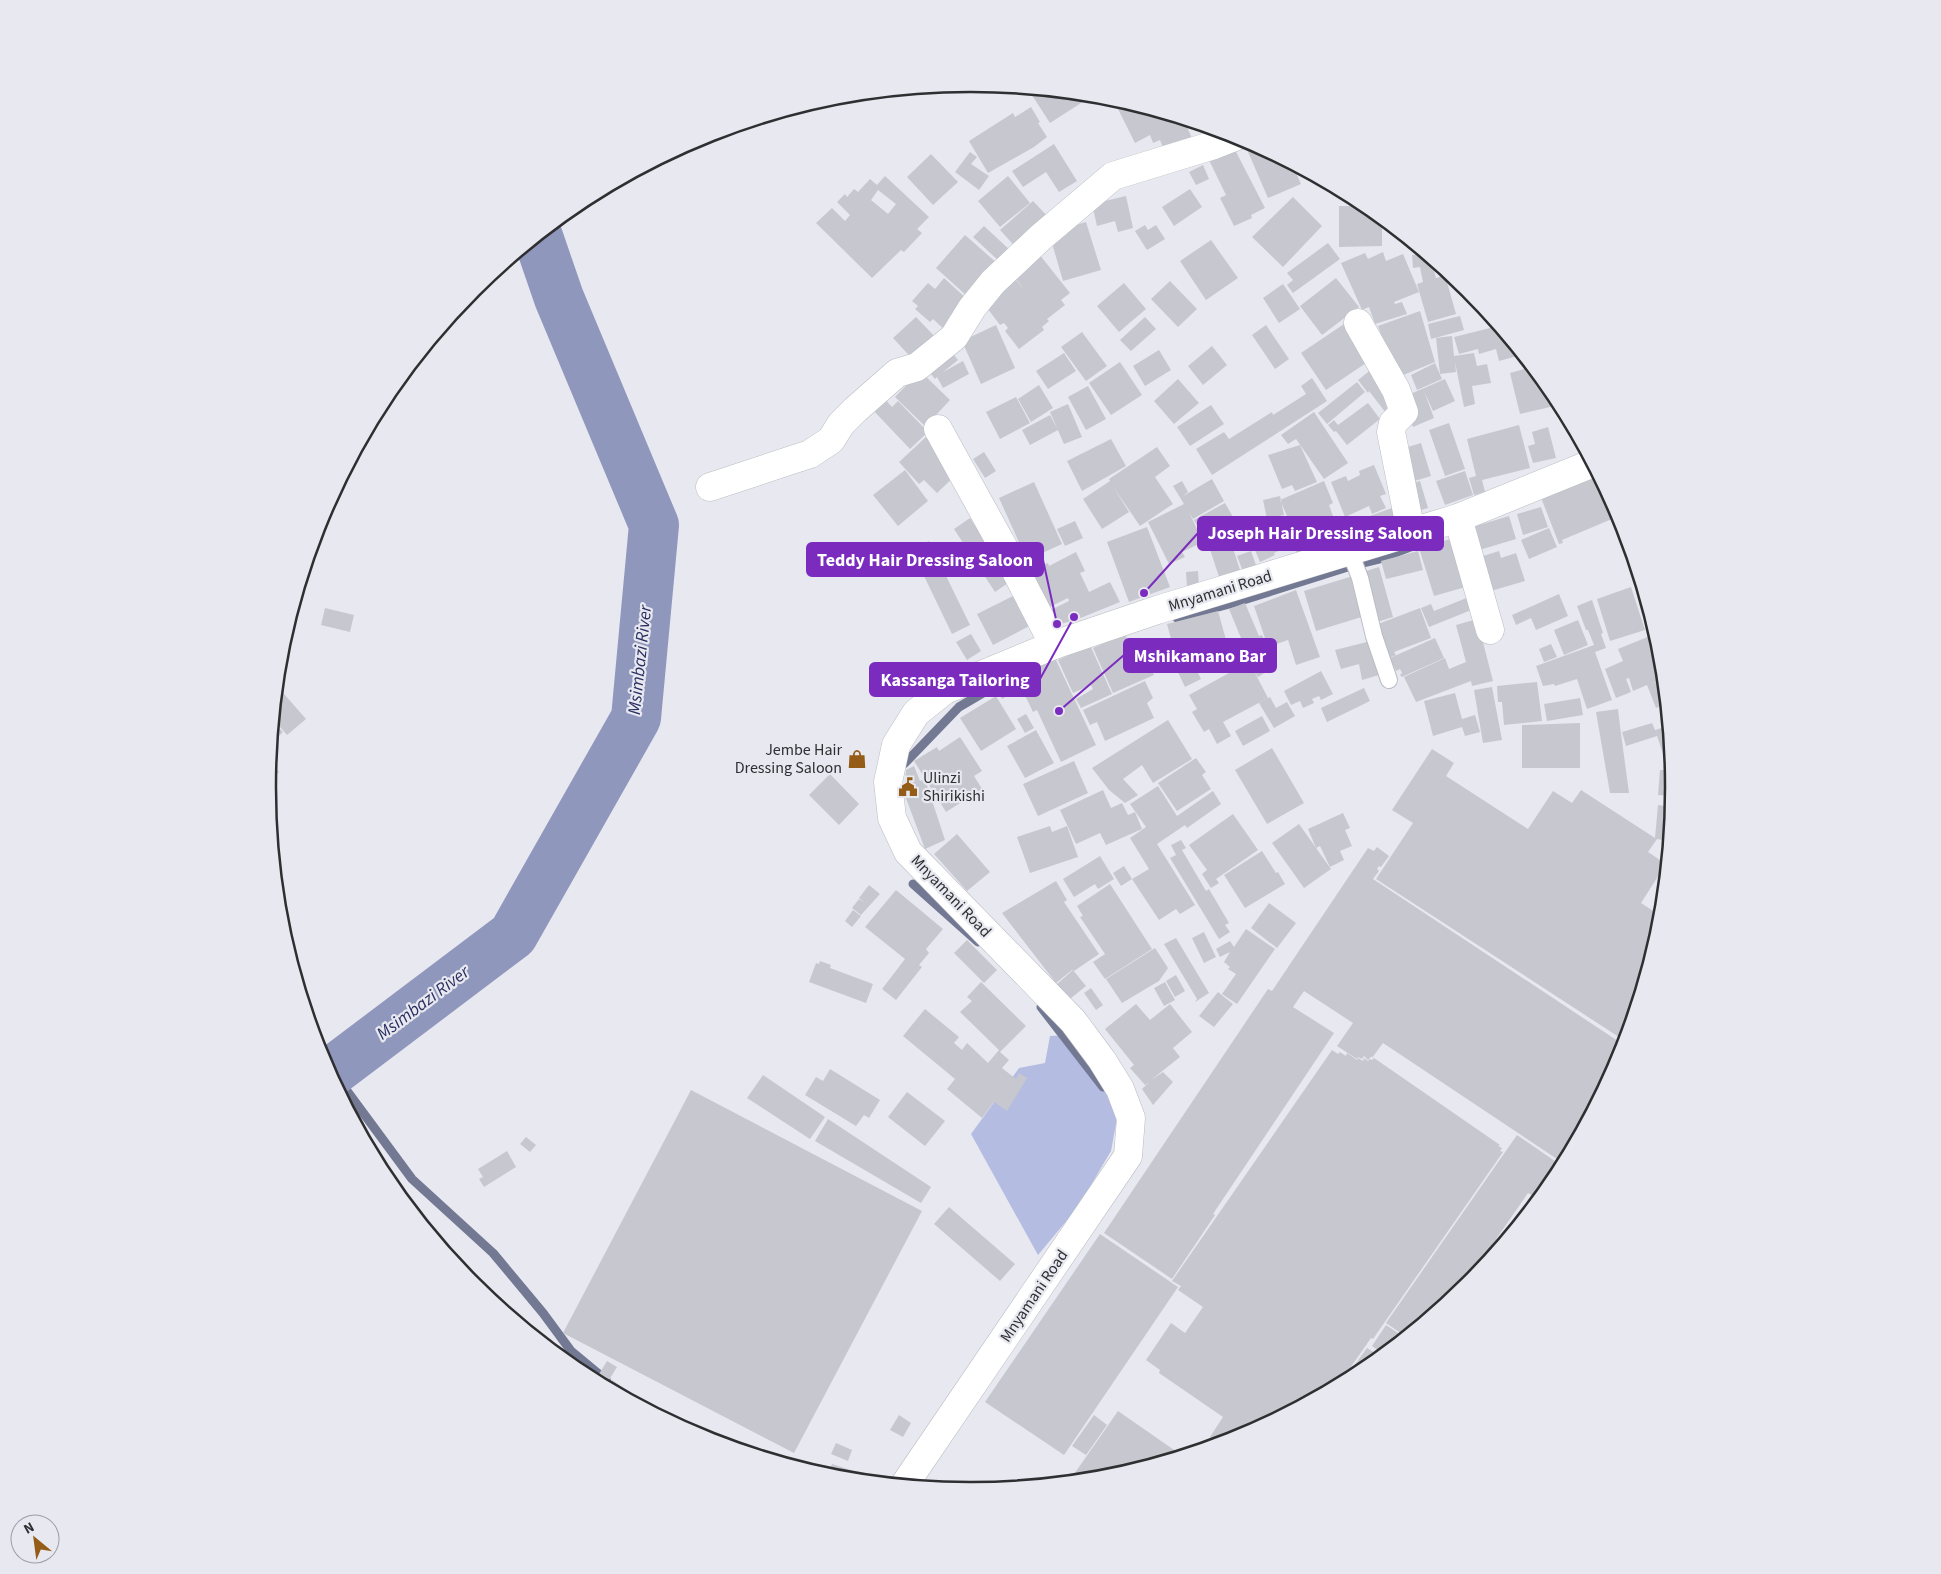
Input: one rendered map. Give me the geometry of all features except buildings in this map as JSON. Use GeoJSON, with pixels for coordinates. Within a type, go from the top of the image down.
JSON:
{"type":"FeatureCollection","features":[{"type":"Feature","properties":{"kind":"street"},"geometry":{"type":"LineString","coordinates":[[710,487],[810,454],[821,448],[831,440],[841,424],[855,410],[897,374],[917,367],[954,336],[972,308],[993,282],[1041,237],[1114,176],[1225,141]]}},
{"type":"Feature","properties":{"kind":"street"},"geometry":{"type":"LineString","coordinates":[[1358,322],[1396,390],[1404,412],[1393,423],[1390,432],[1411,532]]}},
{"type":"Feature","properties":{"kind":"street"},"geometry":{"type":"LineString","coordinates":[[938,429],[1006,552],[1054,645]]}},
{"type":"Feature","properties":{"kind":"street","name":"Mnyamani Road"},"geometry":{"type":"LineString","coordinates":[[909,1479],[1128,1156],[1131,1118],[1120,1088],[1073,1021],[908,852],[892,818],[888,782],[896,745],[916,713],[945,690],[1054,645],[1157,610],[1458,518],[1585,464]]}},
{"type":"Feature","properties":{"kind":"street"},"geometry":{"type":"LineString","coordinates":[[1458,518],[1490,630]]}},
{"type":"Feature","properties":{"kind":"lane"},"geometry":{"type":"LineString","coordinates":[[1350,552],[1360,578],[1374,636],[1389,680]]}},
{"type":"Feature","properties":{"kind":"shaded area"},"geometry":{"type":"Polygon","coordinates":[[[1069,1035],[1114,1091],[1118,1113],[1111,1151],[1078,1207],[1038,1255],[971,1134],[1019,1068],[1045,1063],[1050,1036],[1069,1035]]]}},
{"type":"Feature","properties":{"kind":"waterway","name":"Msimbazi River"},"geometry":{"type":"LineString","coordinates":[[336,1068],[513,935],[636,718],[654,525],[559,298],[540,243]]}},
{"type":"Feature","properties":{"kind":"waterway"},"geometry":{"type":"LineString","coordinates":[[1177,618],[1379,559],[1431,539]]}},
{"type":"Feature","properties":{"kind":"waterway"},"geometry":{"type":"LineString","coordinates":[[904,764],[959,707],[1010,677]]}},
{"type":"Feature","properties":{"kind":"waterway"},"geometry":{"type":"LineString","coordinates":[[913,884],[978,942]]}},
{"type":"Feature","properties":{"kind":"waterway"},"geometry":{"type":"LineString","coordinates":[[1041,1007],[1103,1087]]}},
{"type":"Feature","properties":{"kind":"waterway"},"geometry":{"type":"LineString","coordinates":[[346,1089],[412,1179],[493,1253],[543,1313],[571,1351],[592,1368]]}},
{"type":"Feature","properties":{"kind":"place","name":"Joseph Hair Dressing Saloon"},"geometry":{"type":"Point","coordinates":[1144,593]}},
{"type":"Feature","properties":{"kind":"place","name":"Kassanga Tailoring"},"geometry":{"type":"Point","coordinates":[1074,617]}},
{"type":"Feature","properties":{"kind":"place","name":"Teddy Hair Dressing Saloon"},"geometry":{"type":"Point","coordinates":[1057,624]}},
{"type":"Feature","properties":{"kind":"place","name":"Mshikamano Bar"},"geometry":{"type":"Point","coordinates":[1059,711]}},
{"type":"Feature","properties":{"kind":"place","name":"Jembe Hair Dressing Saloon"},"geometry":{"type":"Point","coordinates":[857,759]}},
{"type":"Feature","properties":{"kind":"place","name":"Ulinzi Shirikishi"},"geometry":{"type":"Point","coordinates":[908,787]}}]}
